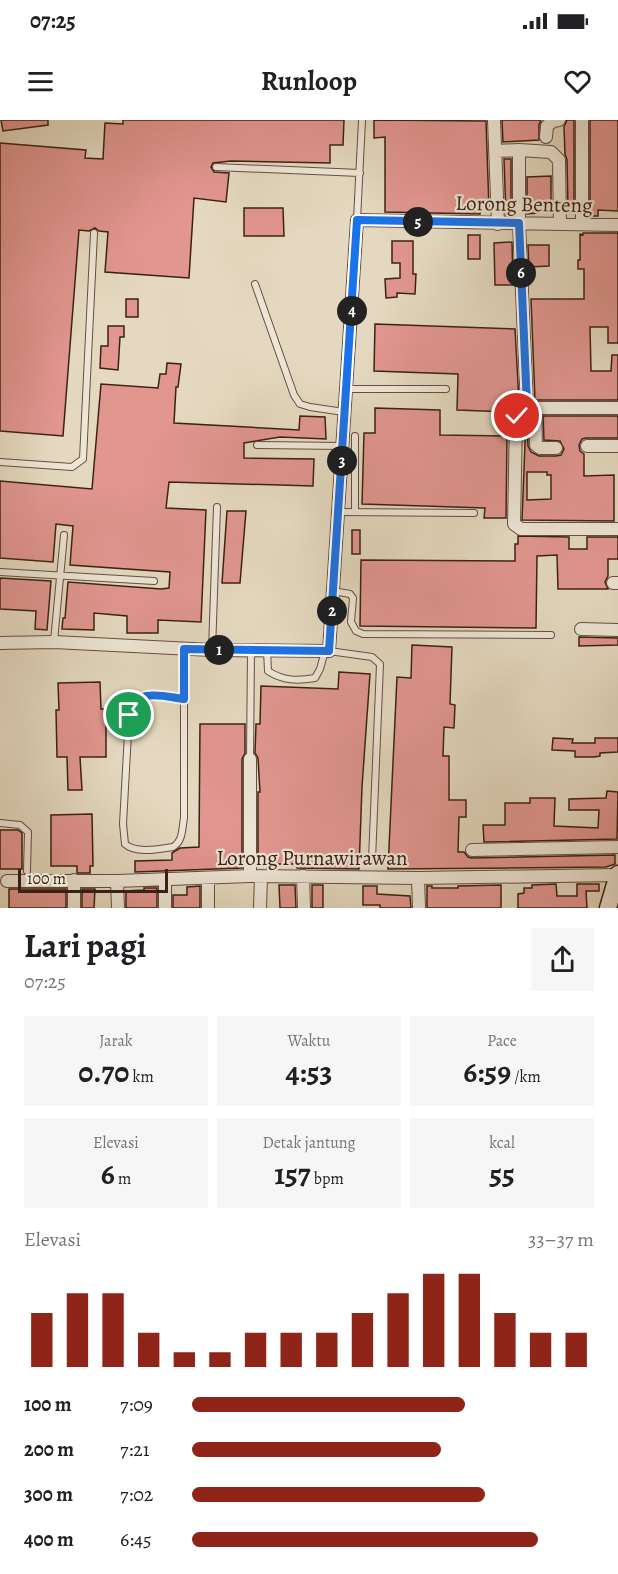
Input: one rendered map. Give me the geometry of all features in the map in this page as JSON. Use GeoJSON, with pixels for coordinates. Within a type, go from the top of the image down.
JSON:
{"type":"FeatureCollection","features":[{"type":"Feature","properties":{"kind":"street"},"geometry":{"type":"LineString","coordinates":[[494,120],[498,224]]}},
{"type":"Feature","properties":{"kind":"street"},"geometry":{"type":"LineString","coordinates":[[546,137],[548,126],[553,121],[560,120]]}},
{"type":"Feature","properties":{"kind":"street"},"geometry":{"type":"LineString","coordinates":[[582,120],[582,224]]}},
{"type":"Feature","properties":{"kind":"street"},"geometry":{"type":"LineString","coordinates":[[519,150],[519,223],[531,407],[536,445],[540,448],[556,448]]}},
{"type":"Feature","properties":{"kind":"street"},"geometry":{"type":"LineString","coordinates":[[495,151],[551,152],[559,160],[560,224]]}},
{"type":"Feature","properties":{"kind":"street"},"geometry":{"type":"LineString","coordinates":[[0,643],[54,642],[212,650],[327,651],[333,591],[357,220]]}},
{"type":"Feature","properties":{"kind":"street","name":"Lorong Benteng"},"geometry":{"type":"LineString","coordinates":[[357,220],[618,225]]}},
{"type":"Feature","properties":{"kind":"street"},"geometry":{"type":"LineString","coordinates":[[618,408],[531,407],[519,413],[516,420],[514,524],[521,529],[618,529]]}},
{"type":"Feature","properties":{"kind":"street"},"geometry":{"type":"LineString","coordinates":[[587,446],[618,446]]}},
{"type":"Feature","properties":{"kind":"street"},"geometry":{"type":"LineString","coordinates":[[580,629],[618,630]]}},
{"type":"Feature","properties":{"kind":"street"},"geometry":{"type":"LineString","coordinates":[[250,759],[255,876],[260,908]]}},
{"type":"Feature","properties":{"kind":"street"},"geometry":{"type":"LineString","coordinates":[[472,850],[618,847]]}},
{"type":"Feature","properties":{"kind":"street"},"geometry":{"type":"LineString","coordinates":[[608,908],[618,874]]}},
{"type":"Feature","properties":{"kind":"street","name":"Lorong Purnawirawan"},"geometry":{"type":"LineString","coordinates":[[7,881],[117,881],[255,876],[418,878],[618,874]]}},
{"type":"Feature","properties":{"kind":"street"},"geometry":{"type":"LineString","coordinates":[[303,876],[304,908]]}},
{"type":"Feature","properties":{"kind":"street"},"geometry":{"type":"LineString","coordinates":[[208,878],[208,908]]}},
{"type":"Feature","properties":{"kind":"street"},"geometry":{"type":"LineString","coordinates":[[418,878],[419,908]]}},
{"type":"Feature","properties":{"kind":"street"},"geometry":{"type":"LineString","coordinates":[[165,879],[165,908]]}},
{"type":"Feature","properties":{"kind":"street"},"geometry":{"type":"LineString","coordinates":[[74,880],[74,908]]}},
{"type":"Feature","properties":{"kind":"street"},"geometry":{"type":"LineString","coordinates":[[117,881],[118,908]]}},
{"type":"Feature","properties":{"kind":"lane"},"geometry":{"type":"LineString","coordinates":[[357,220],[362,120]]}},
{"type":"Feature","properties":{"kind":"lane"},"geometry":{"type":"LineString","coordinates":[[216,167],[360,173]]}},
{"type":"Feature","properties":{"kind":"lane"},"geometry":{"type":"LineString","coordinates":[[0,462],[72,467],[83,459],[94,233]]}},
{"type":"Feature","properties":{"kind":"lane"},"geometry":{"type":"LineString","coordinates":[[255,284],[294,395],[300,404],[345,412]]}},
{"type":"Feature","properties":{"kind":"lane"},"geometry":{"type":"LineString","coordinates":[[346,389],[446,389]]}},
{"type":"Feature","properties":{"kind":"lane"},"geometry":{"type":"LineString","coordinates":[[355,512],[356,436]]}},
{"type":"Feature","properties":{"kind":"lane"},"geometry":{"type":"LineString","coordinates":[[256,445],[343,446]]}},
{"type":"Feature","properties":{"kind":"lane"},"geometry":{"type":"LineString","coordinates":[[212,650],[217,507]]}},
{"type":"Feature","properties":{"kind":"lane"},"geometry":{"type":"LineString","coordinates":[[338,512],[474,513]]}},
{"type":"Feature","properties":{"kind":"lane"},"geometry":{"type":"LineString","coordinates":[[54,642],[64,535]]}},
{"type":"Feature","properties":{"kind":"lane"},"geometry":{"type":"LineString","coordinates":[[0,572],[154,581]]}},
{"type":"Feature","properties":{"kind":"lane"},"geometry":{"type":"LineString","coordinates":[[333,591],[350,594],[353,598],[351,622],[356,631],[363,634],[551,635]]}},
{"type":"Feature","properties":{"kind":"lane"},"geometry":{"type":"LineString","coordinates":[[184,649],[184,699],[184,818],[180,839],[173,847],[136,850],[130,848],[125,844],[123,824],[131,708],[134,702],[146,696],[184,699]]}},
{"type":"Feature","properties":{"kind":"lane"},"geometry":{"type":"LineString","coordinates":[[250,759],[251,650]]}},
{"type":"Feature","properties":{"kind":"lane"},"geometry":{"type":"LineString","coordinates":[[267,651],[268,671],[299,681],[315,678],[327,651],[372,657],[381,664],[372,860]]}},
{"type":"Feature","properties":{"kind":"lane"},"geometry":{"type":"LineString","coordinates":[[0,823],[20,825],[28,831],[27,871]]}},
{"type":"Feature","properties":{"kind":"building"},"geometry":{"type":"Polygon","coordinates":[[[1,120],[48,120],[48,125],[3,131],[1,120]]]}},
{"type":"Feature","properties":{"kind":"building"},"geometry":{"type":"Polygon","coordinates":[[[123,120],[344,120],[343,145],[330,145],[330,163],[231,161],[213,163],[211,167],[214,172],[229,173],[226,202],[194,198],[189,278],[105,272],[108,232],[95,228],[89,231],[79,230],[63,436],[0,431],[0,143],[86,150],[85,158],[103,159],[105,123],[123,124],[123,120]]]}},
{"type":"Feature","properties":{"kind":"building"},"geometry":{"type":"Polygon","coordinates":[[[374,120],[486,121],[489,209],[480,210],[480,214],[385,212],[385,137],[374,138],[374,120]]]}},
{"type":"Feature","properties":{"kind":"building"},"geometry":{"type":"Polygon","coordinates":[[[502,120],[541,120],[539,140],[503,142],[502,120]]]}},
{"type":"Feature","properties":{"kind":"building"},"geometry":{"type":"Polygon","coordinates":[[[567,120],[574,120],[574,209],[568,209],[564,127],[567,120]]]}},
{"type":"Feature","properties":{"kind":"building"},"geometry":{"type":"Polygon","coordinates":[[[590,120],[618,120],[618,211],[598,210],[598,216],[590,216],[590,120]]]}},
{"type":"Feature","properties":{"kind":"building"},"geometry":{"type":"Polygon","coordinates":[[[504,159],[511,159],[511,215],[506,215],[504,159]]]}},
{"type":"Feature","properties":{"kind":"building"},"geometry":{"type":"Polygon","coordinates":[[[551,176],[551,205],[537,205],[538,213],[527,214],[527,177],[551,176]]]}},
{"type":"Feature","properties":{"kind":"building"},"geometry":{"type":"Polygon","coordinates":[[[244,208],[283,208],[284,236],[244,236],[244,208]]]}},
{"type":"Feature","properties":{"kind":"building"},"geometry":{"type":"Polygon","coordinates":[[[583,233],[618,233],[618,343],[608,343],[608,327],[590,327],[591,371],[611,371],[612,355],[618,355],[618,400],[535,400],[531,299],[584,299],[584,269],[578,269],[580,234],[583,235],[583,233]]]}},
{"type":"Feature","properties":{"kind":"building"},"geometry":{"type":"Polygon","coordinates":[[[468,235],[480,235],[480,259],[468,259],[468,235]]]}},
{"type":"Feature","properties":{"kind":"building"},"geometry":{"type":"Polygon","coordinates":[[[392,241],[413,241],[415,294],[397,293],[397,297],[386,298],[385,279],[400,278],[400,263],[392,263],[392,241]]]}},
{"type":"Feature","properties":{"kind":"building"},"geometry":{"type":"Polygon","coordinates":[[[512,242],[513,285],[495,285],[494,243],[512,242]]]}},
{"type":"Feature","properties":{"kind":"building"},"geometry":{"type":"Polygon","coordinates":[[[528,245],[549,245],[549,266],[529,267],[528,245]]]}},
{"type":"Feature","properties":{"kind":"building"},"geometry":{"type":"Polygon","coordinates":[[[126,299],[138,299],[138,317],[126,317],[126,299]]]}},
{"type":"Feature","properties":{"kind":"building"},"geometry":{"type":"Polygon","coordinates":[[[375,324],[515,329],[519,402],[510,412],[457,410],[458,374],[374,371],[375,324]]]}},
{"type":"Feature","properties":{"kind":"building"},"geometry":{"type":"Polygon","coordinates":[[[108,326],[124,326],[124,337],[120,337],[118,370],[100,368],[101,346],[108,346],[108,326]]]}},
{"type":"Feature","properties":{"kind":"building"},"geometry":{"type":"Polygon","coordinates":[[[167,363],[181,364],[178,387],[176,387],[174,423],[299,430],[300,416],[325,417],[326,439],[280,437],[244,443],[244,458],[314,459],[313,486],[169,482],[166,508],[206,510],[201,622],[158,620],[158,633],[127,633],[127,616],[94,613],[94,630],[62,629],[68,582],[161,589],[169,588],[170,572],[70,565],[73,526],[56,524],[53,562],[0,558],[0,481],[92,489],[101,384],[158,388],[160,374],[166,374],[167,363]]]}},
{"type":"Feature","properties":{"kind":"building"},"geometry":{"type":"Polygon","coordinates":[[[375,408],[440,410],[440,435],[507,436],[506,518],[484,518],[485,508],[362,504],[364,433],[375,433],[375,408]]]}},
{"type":"Feature","properties":{"kind":"building"},"geometry":{"type":"Polygon","coordinates":[[[543,416],[618,416],[618,438],[586,438],[582,439],[579,445],[580,451],[584,454],[584,476],[614,475],[614,521],[522,520],[527,417],[528,446],[531,452],[539,456],[561,455],[564,449],[560,441],[544,440],[543,416]],[[527,472],[527,500],[551,499],[551,475],[547,475],[547,472],[527,472]]]}},
{"type":"Feature","properties":{"kind":"building"},"geometry":{"type":"Polygon","coordinates":[[[227,511],[246,511],[240,583],[222,583],[227,511]]]}},
{"type":"Feature","properties":{"kind":"building"},"geometry":{"type":"Polygon","coordinates":[[[352,530],[360,530],[360,554],[352,554],[352,530]]]}},
{"type":"Feature","properties":{"kind":"building"},"geometry":{"type":"Polygon","coordinates":[[[518,536],[569,537],[569,549],[587,549],[587,537],[618,537],[618,559],[608,559],[608,576],[605,582],[608,589],[558,589],[557,555],[537,556],[536,628],[360,626],[361,560],[515,561],[515,544],[518,544],[518,536]]]}},
{"type":"Feature","properties":{"kind":"building"},"geometry":{"type":"Polygon","coordinates":[[[0,578],[51,581],[47,630],[35,629],[36,611],[0,609],[0,578]]]}},
{"type":"Feature","properties":{"kind":"building"},"geometry":{"type":"Polygon","coordinates":[[[579,637],[618,638],[618,645],[579,646],[579,637]]]}},
{"type":"Feature","properties":{"kind":"building"},"geometry":{"type":"Polygon","coordinates":[[[412,645],[452,647],[450,704],[455,705],[454,728],[444,727],[443,756],[449,756],[449,800],[466,800],[466,817],[459,817],[458,852],[464,852],[472,858],[615,855],[615,864],[606,867],[388,869],[397,677],[411,678],[412,645]]]}},
{"type":"Feature","properties":{"kind":"building"},"geometry":{"type":"Polygon","coordinates":[[[339,672],[370,674],[359,869],[297,868],[297,864],[276,864],[276,868],[267,868],[267,857],[258,857],[258,792],[260,792],[258,758],[255,753],[256,724],[260,724],[261,686],[338,689],[339,672]]]}},
{"type":"Feature","properties":{"kind":"building"},"geometry":{"type":"Polygon","coordinates":[[[100,682],[101,709],[106,709],[106,757],[80,757],[82,790],[68,790],[67,757],[57,757],[58,683],[100,682]]]}},
{"type":"Feature","properties":{"kind":"building"},"geometry":{"type":"Polygon","coordinates":[[[200,724],[245,724],[245,753],[242,759],[242,868],[135,872],[135,861],[172,860],[172,853],[180,848],[199,847],[200,724]]]}},
{"type":"Feature","properties":{"kind":"building"},"geometry":{"type":"Polygon","coordinates":[[[553,738],[573,739],[572,743],[595,743],[595,738],[618,738],[618,752],[600,753],[600,756],[594,757],[575,757],[575,751],[552,750],[553,738]]]}},
{"type":"Feature","properties":{"kind":"building"},"geometry":{"type":"Polygon","coordinates":[[[607,791],[618,792],[617,839],[484,842],[483,825],[505,825],[505,803],[530,803],[530,798],[555,798],[554,826],[598,828],[599,810],[569,810],[569,799],[606,798],[607,791]]]}},
{"type":"Feature","properties":{"kind":"building"},"geometry":{"type":"Polygon","coordinates":[[[92,814],[93,866],[90,866],[90,873],[77,873],[77,866],[51,866],[51,815],[92,814]]]}},
{"type":"Feature","properties":{"kind":"building"},"geometry":{"type":"Polygon","coordinates":[[[0,830],[18,830],[22,833],[22,869],[0,869],[0,830]]]}},
{"type":"Feature","properties":{"kind":"building"},"geometry":{"type":"Polygon","coordinates":[[[556,884],[557,896],[577,896],[577,884],[599,884],[599,891],[586,891],[587,908],[518,908],[518,894],[524,893],[524,888],[532,888],[532,885],[556,884]]]}},
{"type":"Feature","properties":{"kind":"building"},"geometry":{"type":"Polygon","coordinates":[[[279,885],[295,885],[296,908],[280,908],[279,885]]]}},
{"type":"Feature","properties":{"kind":"building"},"geometry":{"type":"Polygon","coordinates":[[[312,885],[323,885],[323,908],[312,908],[312,885]]]}},
{"type":"Feature","properties":{"kind":"building"},"geometry":{"type":"Polygon","coordinates":[[[501,885],[501,908],[427,908],[427,886],[458,888],[458,886],[501,885]]]}},
{"type":"Feature","properties":{"kind":"building"},"geometry":{"type":"Polygon","coordinates":[[[200,886],[200,908],[173,908],[173,895],[187,895],[187,887],[200,886]]]}},
{"type":"Feature","properties":{"kind":"building"},"geometry":{"type":"Polygon","coordinates":[[[363,886],[377,886],[377,894],[410,896],[411,908],[380,908],[380,905],[363,905],[363,886]]]}},
{"type":"Feature","properties":{"kind":"building"},"geometry":{"type":"Polygon","coordinates":[[[144,888],[157,888],[157,908],[126,908],[126,891],[144,890],[144,888]]]}},
{"type":"Feature","properties":{"kind":"building"},"geometry":{"type":"Polygon","coordinates":[[[9,889],[66,889],[66,908],[9,908],[9,889]]]}},
{"type":"Feature","properties":{"kind":"building"},"geometry":{"type":"Polygon","coordinates":[[[82,889],[95,889],[94,908],[82,908],[82,889]]]}},
{"type":"Feature","properties":{"kind":"route"},"geometry":{"type":"LineString","coordinates":[[129,715],[134,702],[139,698],[159,696],[184,699],[184,649],[329,651],[357,220],[519,223],[527,406],[517,416]]}}]}
